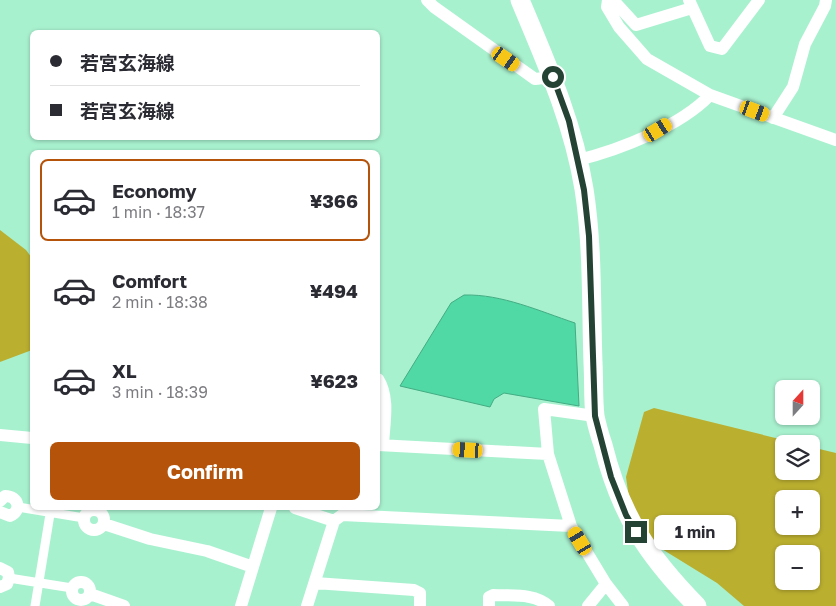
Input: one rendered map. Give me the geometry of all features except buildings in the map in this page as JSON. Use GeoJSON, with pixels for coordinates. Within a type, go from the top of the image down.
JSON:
{"type":"FeatureCollection","features":[{"type":"Feature","properties":{"kind":"main road"},"geometry":{"type":"LineString","coordinates":[[520,0],[553,77],[569,121],[584,190],[589,236],[595,416],[611,477],[626,515],[665,573],[697,606]]}},
{"type":"Feature","properties":{"kind":"street"},"geometry":{"type":"LineString","coordinates":[[608,0],[607,7],[619,27],[647,59],[710,95],[836,140]]}},
{"type":"Feature","properties":{"kind":"street"},"geometry":{"type":"LineString","coordinates":[[614,0],[636,25],[690,4],[710,46],[722,49],[759,0]]}},
{"type":"Feature","properties":{"kind":"street"},"geometry":{"type":"LineString","coordinates":[[773,118],[793,87],[805,44],[825,6],[826,0]]}},
{"type":"Feature","properties":{"kind":"street"},"geometry":{"type":"LineString","coordinates":[[431,2],[535,79],[553,77]]}},
{"type":"Feature","properties":{"kind":"street"},"geometry":{"type":"LineString","coordinates":[[578,160],[609,152],[658,130],[700,106],[710,95]]}},
{"type":"Feature","properties":{"kind":"street"},"geometry":{"type":"LineString","coordinates":[[380,382],[386,398],[380,445],[548,454]]}},
{"type":"Feature","properties":{"kind":"street"},"geometry":{"type":"LineString","coordinates":[[595,416],[544,409],[548,454],[571,526],[606,584],[623,606]]}},
{"type":"Feature","properties":{"kind":"street"},"geometry":{"type":"LineString","coordinates":[[0,434],[30,438]]}},
{"type":"Feature","properties":{"kind":"street"},"geometry":{"type":"LineString","coordinates":[[0,501],[5,496],[12,497],[17,501],[18,507],[15,513],[10,516],[0,512]]}},
{"type":"Feature","properties":{"kind":"street"},"geometry":{"type":"LineString","coordinates":[[18,507],[30,508]]}},
{"type":"Feature","properties":{"kind":"street"},"geometry":{"type":"LineString","coordinates":[[36,606],[50,510]]}},
{"type":"Feature","properties":{"kind":"street"},"geometry":{"type":"LineString","coordinates":[[54,510],[84,518],[89,510],[98,510],[103,515],[104,524],[150,539],[208,551],[253,567]]}},
{"type":"Feature","properties":{"kind":"street"},"geometry":{"type":"LineString","coordinates":[[241,606],[270,510]]}},
{"type":"Feature","properties":{"kind":"street"},"geometry":{"type":"LineString","coordinates":[[301,510],[334,521]]}},
{"type":"Feature","properties":{"kind":"street"},"geometry":{"type":"LineString","coordinates":[[307,606],[334,521],[342,515],[571,526]]}},
{"type":"Feature","properties":{"kind":"street"},"geometry":{"type":"LineString","coordinates":[[0,568],[8,572],[5,583],[39,582],[72,588],[78,582],[84,582],[90,588],[90,594],[124,606]]}},
{"type":"Feature","properties":{"kind":"street"},"geometry":{"type":"LineString","coordinates":[[314,583],[414,590],[420,593],[420,606]]}},
{"type":"Feature","properties":{"kind":"street"},"geometry":{"type":"LineString","coordinates":[[588,606],[606,584]]}},
{"type":"Feature","properties":{"kind":"street"},"geometry":{"type":"LineString","coordinates":[[489,606],[489,597],[493,595],[533,597],[542,600],[549,606]]}},
{"type":"Feature","properties":{"kind":"shaded area"},"geometry":{"type":"Polygon","coordinates":[[[0,230],[30,255],[30,351],[0,362],[0,230]]]}},
{"type":"Feature","properties":{"kind":"shaded area"},"geometry":{"type":"Polygon","coordinates":[[[464,295],[478,295],[506,300],[575,323],[579,406],[504,393],[494,399],[490,407],[400,386],[451,303],[464,295]]]}},
{"type":"Feature","properties":{"kind":"shaded area"},"geometry":{"type":"Polygon","coordinates":[[[654,408],[775,438],[775,480],[820,480],[820,449],[836,453],[836,606],[744,606],[717,583],[657,546],[630,506],[626,477],[644,412],[654,408]]]}},
{"type":"Feature","properties":{"kind":"route"},"geometry":{"type":"LineString","coordinates":[[553,77],[569,121],[584,190],[589,236],[595,416],[611,477],[626,515],[636,532]]}}]}
